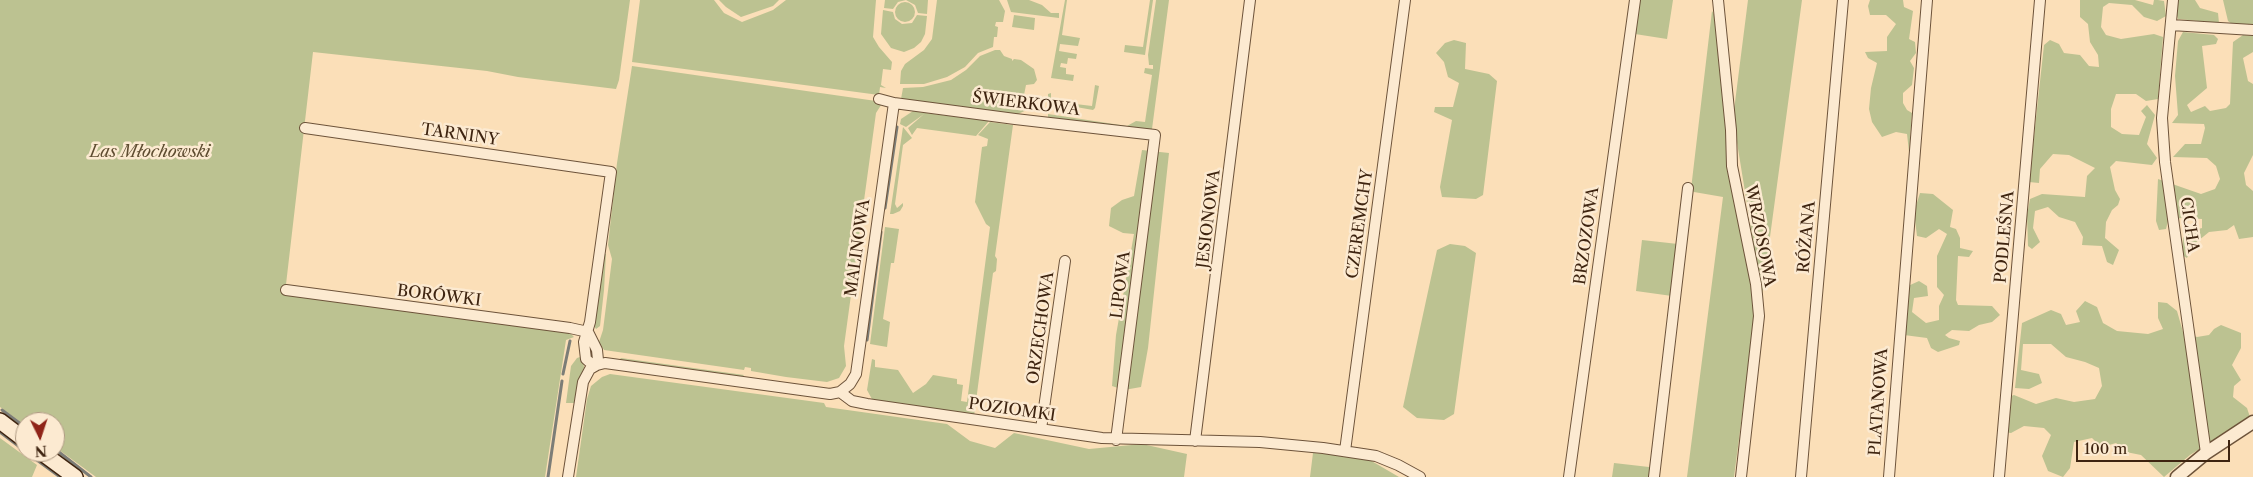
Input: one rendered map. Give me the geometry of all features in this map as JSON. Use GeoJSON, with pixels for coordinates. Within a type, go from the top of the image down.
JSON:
{"type":"FeatureCollection","features":[{"type":"Feature","properties":{"kind":"main road"},"geometry":{"type":"LineString","coordinates":[[0,421],[15,432]]}},
{"type":"Feature","properties":{"kind":"main road"},"geometry":{"type":"LineString","coordinates":[[55,462],[75,477]]}},
{"type":"Feature","properties":{"kind":"street","name":"JESIONOWA"},"geometry":{"type":"LineString","coordinates":[[1195,441],[1250,0]]}},
{"type":"Feature","properties":{"kind":"street","name":"CZEREMCHY"},"geometry":{"type":"LineString","coordinates":[[1345,451],[1404,0]]}},
{"type":"Feature","properties":{"kind":"street","name":"BRZOZOWA"},"geometry":{"type":"LineString","coordinates":[[1569,477],[1635,0]]}},
{"type":"Feature","properties":{"kind":"street","name":"WRZOSOWA"},"geometry":{"type":"LineString","coordinates":[[1718,0],[1731,130],[1732,166],[1756,284],[1759,316],[1741,477]]}},
{"type":"Feature","properties":{"kind":"street","name":"RÓŻANA"},"geometry":{"type":"LineString","coordinates":[[1801,477],[1843,0]]}},
{"type":"Feature","properties":{"kind":"street","name":"PLATANOWA"},"geometry":{"type":"LineString","coordinates":[[1889,477],[1928,0]]}},
{"type":"Feature","properties":{"kind":"street","name":"PODLEŚNA"},"geometry":{"type":"LineString","coordinates":[[1999,477],[2040,0]]}},
{"type":"Feature","properties":{"kind":"street","name":"CICHA"},"geometry":{"type":"LineString","coordinates":[[2173,0],[2162,118],[2165,162],[2206,453]]}},
{"type":"Feature","properties":{"kind":"street"},"geometry":{"type":"LineString","coordinates":[[2170,25],[2253,30]]}},
{"type":"Feature","properties":{"kind":"street","name":"ŚWIERKOWA"},"geometry":{"type":"LineString","coordinates":[[879,99],[1155,135]]}},
{"type":"Feature","properties":{"kind":"street","name":"MALINOWA"},"geometry":{"type":"LineString","coordinates":[[840,392],[850,384],[856,374],[894,102]]}},
{"type":"Feature","properties":{"kind":"street","name":"TARNINY"},"geometry":{"type":"LineString","coordinates":[[305,128],[611,172],[588,332]]}},
{"type":"Feature","properties":{"kind":"street","name":"LIPOWA"},"geometry":{"type":"LineString","coordinates":[[1116,440],[1155,135]]}},
{"type":"Feature","properties":{"kind":"street"},"geometry":{"type":"LineString","coordinates":[[1654,477],[1688,188]]}},
{"type":"Feature","properties":{"kind":"street","name":"ORZECHOWA"},"geometry":{"type":"LineString","coordinates":[[1042,429],[1065,260]]}},
{"type":"Feature","properties":{"kind":"street","name":"BORÓWKI"},"geometry":{"type":"LineString","coordinates":[[286,290],[588,332]]}},
{"type":"Feature","properties":{"kind":"street"},"geometry":{"type":"LineString","coordinates":[[568,477],[581,388],[585,376],[597,365],[588,362],[585,354],[584,342],[588,332]]}},
{"type":"Feature","properties":{"kind":"street","name":"POZIOMKI"},"geometry":{"type":"LineString","coordinates":[[597,365],[830,394],[840,392],[852,401],[867,404],[1116,440],[1260,442],[1345,451],[1376,456],[1420,477]]}},
{"type":"Feature","properties":{"kind":"street"},"geometry":{"type":"LineString","coordinates":[[2177,477],[2206,453],[2253,422]]}},
{"type":"Feature","properties":{"kind":"green space","name":"Las Młochowski"},"geometry":{"type":"Polygon","coordinates":[[[0,0],[630,0],[619,80],[616,89],[518,77],[487,71],[313,52],[285,293],[564,330],[570,333],[574,337],[566,340],[545,477],[96,477],[65,454],[65,412],[15,412],[15,418],[0,407],[0,0]]]}},
{"type":"Feature","properties":{"kind":"green space"},"geometry":{"type":"Polygon","coordinates":[[[640,0],[714,0],[724,13],[742,22],[773,10],[786,0],[876,0],[873,37],[892,62],[891,70],[883,69],[881,85],[886,88],[880,87],[879,95],[632,62],[640,0]]]}},
{"type":"Feature","properties":{"kind":"green space"},"geometry":{"type":"Polygon","coordinates":[[[719,0],[779,0],[773,6],[741,17],[719,0]]]}},
{"type":"Feature","properties":{"kind":"green space"},"geometry":{"type":"Polygon","coordinates":[[[885,0],[906,0],[898,2],[893,9],[884,8],[885,0]]]}},
{"type":"Feature","properties":{"kind":"green space"},"geometry":{"type":"Polygon","coordinates":[[[906,0],[928,0],[927,14],[918,13],[915,5],[906,0]]]}},
{"type":"Feature","properties":{"kind":"green space"},"geometry":{"type":"Polygon","coordinates":[[[937,0],[999,0],[1005,11],[1003,22],[996,22],[995,26],[998,27],[997,37],[994,37],[993,47],[978,53],[965,67],[947,77],[924,84],[900,84],[901,71],[905,64],[924,50],[932,39],[937,0]]]}},
{"type":"Feature","properties":{"kind":"green space"},"geometry":{"type":"Polygon","coordinates":[[[1007,0],[1029,0],[1042,5],[1051,13],[1059,13],[1059,18],[1011,12],[1007,0]]]}},
{"type":"Feature","properties":{"kind":"green space"},"geometry":{"type":"Polygon","coordinates":[[[1065,0],[1067,0],[1062,35],[1080,38],[1078,46],[1060,44],[1059,51],[1077,54],[1076,59],[1068,58],[1067,64],[1061,63],[1060,67],[1066,68],[1066,74],[1074,75],[1073,81],[1051,78],[1065,0]]]}},
{"type":"Feature","properties":{"kind":"green space"},"geometry":{"type":"Polygon","coordinates":[[[1150,0],[1153,0],[1145,55],[1124,52],[1125,45],[1143,47],[1150,0]]]}},
{"type":"Feature","properties":{"kind":"green space"},"geometry":{"type":"Polygon","coordinates":[[[1156,0],[1169,0],[1152,129],[1048,119],[1048,114],[1127,126],[1136,121],[1145,122],[1152,75],[1144,73],[1145,68],[1153,69],[1153,65],[1149,65],[1148,55],[1156,0]]]}},
{"type":"Feature","properties":{"kind":"green space"},"geometry":{"type":"Polygon","coordinates":[[[1640,0],[1673,0],[1667,39],[1635,34],[1640,0]]]}},
{"type":"Feature","properties":{"kind":"green space"},"geometry":{"type":"Polygon","coordinates":[[[1748,0],[1802,0],[1762,296],[1733,118],[1748,0]]]}},
{"type":"Feature","properties":{"kind":"green space"},"geometry":{"type":"Polygon","coordinates":[[[1870,0],[1903,0],[1904,7],[1913,11],[1909,39],[1915,42],[1916,53],[1910,61],[1914,68],[1912,85],[1903,93],[1903,103],[1907,110],[1912,113],[1909,152],[1907,134],[1896,132],[1882,137],[1872,122],[1869,109],[1871,88],[1877,63],[1868,58],[1865,52],[1887,51],[1887,37],[1896,24],[1886,15],[1870,15],[1868,6],[1870,0]]]}},
{"type":"Feature","properties":{"kind":"green space"},"geometry":{"type":"Polygon","coordinates":[[[2080,0],[2135,0],[2153,5],[2154,0],[2164,1],[2166,16],[2157,21],[2144,17],[2132,5],[2109,3],[2103,7],[2101,27],[2106,35],[2121,39],[2154,34],[2163,37],[2158,99],[2146,101],[2136,94],[2116,94],[2111,109],[2111,127],[2122,134],[2139,135],[2146,117],[2141,111],[2147,105],[2155,115],[2147,144],[2157,158],[2152,165],[2116,161],[2110,167],[2115,190],[2120,199],[2106,222],[2105,238],[2119,250],[2113,265],[2107,262],[2102,246],[2082,245],[2083,237],[2075,222],[2059,217],[2048,207],[2035,211],[2033,228],[2040,242],[2032,249],[2028,246],[2027,215],[2030,199],[2042,194],[2085,197],[2087,176],[2095,168],[2069,155],[2053,154],[2040,169],[2039,183],[2029,182],[2044,45],[2050,40],[2059,44],[2064,53],[2080,55],[2089,66],[2099,67],[2098,55],[2090,42],[2088,24],[2080,17],[2080,0]]]}},
{"type":"Feature","properties":{"kind":"green space"},"geometry":{"type":"Polygon","coordinates":[[[2177,0],[2195,0],[2200,8],[2218,13],[2219,23],[2178,19],[2176,12],[2177,0]]]}},
{"type":"Feature","properties":{"kind":"green space"},"geometry":{"type":"Polygon","coordinates":[[[2223,0],[2253,0],[2253,25],[2232,24],[2228,21],[2223,0]]]}},
{"type":"Feature","properties":{"kind":"green space"},"geometry":{"type":"Polygon","coordinates":[[[905,2],[912,5],[915,12],[912,19],[905,22],[898,19],[895,12],[898,5],[905,2]]]}},
{"type":"Feature","properties":{"kind":"green space"},"geometry":{"type":"Polygon","coordinates":[[[883,10],[893,12],[895,19],[902,24],[912,23],[917,15],[927,16],[925,34],[921,42],[914,48],[904,52],[891,48],[881,34],[883,10]]]}},
{"type":"Feature","properties":{"kind":"green space"},"geometry":{"type":"Polygon","coordinates":[[[1712,11],[1715,16],[1755,316],[1734,477],[1687,477],[1723,197],[1694,192],[1691,189],[1712,11]]]}},
{"type":"Feature","properties":{"kind":"green space"},"geometry":{"type":"Polygon","coordinates":[[[1014,15],[1035,18],[1034,30],[1012,27],[1014,15]]]}},
{"type":"Feature","properties":{"kind":"green space"},"geometry":{"type":"Polygon","coordinates":[[[2183,32],[2214,35],[2218,39],[2216,44],[2202,46],[2207,88],[2187,105],[2191,112],[2205,106],[2210,111],[2226,108],[2230,104],[2233,42],[2243,35],[2253,36],[2253,52],[2243,58],[2248,81],[2253,84],[2253,155],[2244,173],[2246,185],[2253,191],[2253,237],[2239,239],[2234,225],[2227,230],[2209,232],[2193,245],[2187,258],[2182,255],[2183,238],[2187,232],[2202,228],[2202,219],[2181,218],[2168,221],[2166,229],[2159,230],[2156,221],[2158,179],[2201,194],[2215,189],[2220,179],[2216,166],[2207,158],[2173,157],[2185,144],[2201,144],[2205,128],[2204,124],[2172,123],[2178,115],[2175,76],[2178,41],[2183,32]]]}},
{"type":"Feature","properties":{"kind":"green space"},"geometry":{"type":"Polygon","coordinates":[[[1454,40],[1466,43],[1465,69],[1489,74],[1497,81],[1483,195],[1476,199],[1442,197],[1440,187],[1452,120],[1434,112],[1435,107],[1453,107],[1459,83],[1448,77],[1444,62],[1436,53],[1445,43],[1454,40]]]}},
{"type":"Feature","properties":{"kind":"green space"},"geometry":{"type":"Polygon","coordinates":[[[1000,50],[1004,56],[1012,59],[1012,61],[1014,59],[1021,60],[1034,69],[1037,80],[1034,84],[1026,85],[1023,100],[1032,102],[1031,108],[1018,114],[901,99],[903,88],[923,87],[951,80],[966,70],[980,56],[1000,50]]]}},
{"type":"Feature","properties":{"kind":"green space"},"geometry":{"type":"Polygon","coordinates":[[[632,66],[883,102],[876,113],[844,346],[846,366],[839,378],[827,382],[751,371],[751,368],[745,367],[744,370],[604,350],[599,342],[603,330],[612,259],[608,245],[617,163],[632,66]]]}},
{"type":"Feature","properties":{"kind":"green space"},"geometry":{"type":"Polygon","coordinates":[[[1095,85],[1099,86],[1093,110],[1048,102],[1048,94],[1051,93],[1051,101],[1092,106],[1095,85]]]}},
{"type":"Feature","properties":{"kind":"green space"},"geometry":{"type":"Polygon","coordinates":[[[913,111],[989,121],[976,136],[917,128],[912,135],[908,128],[924,114],[906,127],[900,124],[901,119],[913,111]]]}},
{"type":"Feature","properties":{"kind":"green space"},"geometry":{"type":"Polygon","coordinates":[[[990,122],[1013,125],[995,256],[997,259],[996,271],[993,273],[974,416],[873,401],[867,390],[872,359],[875,360],[875,367],[898,370],[913,393],[926,384],[933,375],[957,379],[957,384],[963,385],[961,401],[967,402],[990,227],[986,224],[975,202],[982,147],[987,146],[988,139],[978,135],[990,122]]]}},
{"type":"Feature","properties":{"kind":"green space"},"geometry":{"type":"Polygon","coordinates":[[[903,127],[912,138],[903,145],[895,204],[897,208],[903,203],[903,206],[900,211],[890,214],[903,127]]]}},
{"type":"Feature","properties":{"kind":"green space"},"geometry":{"type":"Polygon","coordinates":[[[1142,150],[1169,153],[1148,348],[1141,387],[1124,390],[1112,386],[1116,335],[1134,234],[1123,233],[1109,226],[1111,208],[1122,200],[1134,196],[1142,150]]]}},
{"type":"Feature","properties":{"kind":"green space"},"geometry":{"type":"Polygon","coordinates":[[[1920,193],[1933,194],[1953,210],[1950,227],[1956,229],[1960,238],[1960,248],[1973,251],[1969,257],[1958,256],[1956,300],[1958,305],[1992,306],[2000,315],[1992,322],[1979,325],[1969,331],[1952,330],[1945,335],[1960,341],[1959,345],[1938,352],[1931,348],[1927,338],[1904,335],[1908,286],[1919,281],[1927,286],[1928,296],[1914,298],[1912,312],[1926,323],[1939,320],[1939,306],[1944,295],[1937,287],[1937,256],[1947,234],[1939,229],[1926,238],[1917,236],[1914,212],[1920,193]]]}},
{"type":"Feature","properties":{"kind":"green space"},"geometry":{"type":"Polygon","coordinates":[[[885,227],[899,229],[894,263],[891,263],[883,319],[890,322],[887,347],[870,344],[885,227]]]}},
{"type":"Feature","properties":{"kind":"green space"},"geometry":{"type":"Polygon","coordinates":[[[1642,240],[1678,244],[1672,296],[1636,291],[1642,240]]]}},
{"type":"Feature","properties":{"kind":"green space"},"geometry":{"type":"Polygon","coordinates":[[[1450,244],[1465,246],[1476,253],[1454,414],[1444,420],[1417,418],[1403,407],[1437,250],[1450,244]]]}},
{"type":"Feature","properties":{"kind":"green space"},"geometry":{"type":"Polygon","coordinates":[[[603,254],[606,254],[604,290],[600,326],[596,329],[592,322],[603,254]]]}},
{"type":"Feature","properties":{"kind":"green space"},"geometry":{"type":"Polygon","coordinates":[[[2085,301],[2097,307],[2103,323],[2117,331],[2148,334],[2163,329],[2158,318],[2158,302],[2167,303],[2177,311],[2183,332],[2197,337],[2209,335],[2221,325],[2241,333],[2241,348],[2232,365],[2241,380],[2234,386],[2233,397],[2247,408],[2250,417],[2190,455],[2164,477],[2141,455],[2126,452],[2116,443],[2109,445],[2100,454],[2096,442],[2092,438],[2074,442],[2070,468],[2063,477],[2048,471],[2042,456],[2051,435],[2044,428],[2024,426],[2011,433],[2004,432],[2008,397],[2014,395],[2036,404],[2056,398],[2074,402],[2095,399],[2102,386],[2099,368],[2066,357],[2051,344],[2023,344],[2021,370],[2039,374],[2042,383],[2029,389],[2015,388],[2022,323],[2051,310],[2061,314],[2066,325],[2080,322],[2076,311],[2085,301]]]}},
{"type":"Feature","properties":{"kind":"green space"},"geometry":{"type":"Polygon","coordinates":[[[583,356],[584,368],[578,382],[574,403],[566,403],[571,366],[577,358],[583,356]]]}},
{"type":"Feature","properties":{"kind":"green space"},"geometry":{"type":"Polygon","coordinates":[[[621,358],[744,375],[742,377],[619,360],[621,358]]]}},
{"type":"Feature","properties":{"kind":"green space"},"geometry":{"type":"Polygon","coordinates":[[[610,374],[824,403],[826,407],[947,424],[970,441],[995,448],[1014,433],[1089,449],[1142,444],[1187,454],[1184,477],[576,477],[587,399],[591,386],[602,377],[610,374]]]}},
{"type":"Feature","properties":{"kind":"green space"},"geometry":{"type":"Polygon","coordinates":[[[0,438],[15,449],[15,462],[33,462],[37,465],[32,477],[0,477],[0,438]]]}},
{"type":"Feature","properties":{"kind":"green space"},"geometry":{"type":"Polygon","coordinates":[[[1313,453],[1363,456],[1399,477],[1310,477],[1313,453]]]}},
{"type":"Feature","properties":{"kind":"green space"},"geometry":{"type":"Polygon","coordinates":[[[1614,463],[1649,467],[1649,477],[1612,477],[1614,463]]]}},
{"type":"Feature","properties":{"kind":"waterway"},"geometry":{"type":"LineString","coordinates":[[885,208],[897,127]]}},
{"type":"Feature","properties":{"kind":"waterway"},"geometry":{"type":"LineString","coordinates":[[867,340],[881,232]]}},
{"type":"Feature","properties":{"kind":"waterway"},"geometry":{"type":"LineString","coordinates":[[563,374],[570,341]]}},
{"type":"Feature","properties":{"kind":"waterway"},"geometry":{"type":"LineString","coordinates":[[548,477],[562,381]]}},
{"type":"Feature","properties":{"kind":"waterway"},"geometry":{"type":"LineString","coordinates":[[2,410],[15,420]]}},
{"type":"Feature","properties":{"kind":"waterway"},"geometry":{"type":"LineString","coordinates":[[0,432],[15,443]]}},
{"type":"Feature","properties":{"kind":"waterway"},"geometry":{"type":"LineString","coordinates":[[65,457],[91,477]]}},
{"type":"Feature","properties":{"kind":"waterway"},"geometry":{"type":"LineString","coordinates":[[40,462],[60,477]]}}]}
